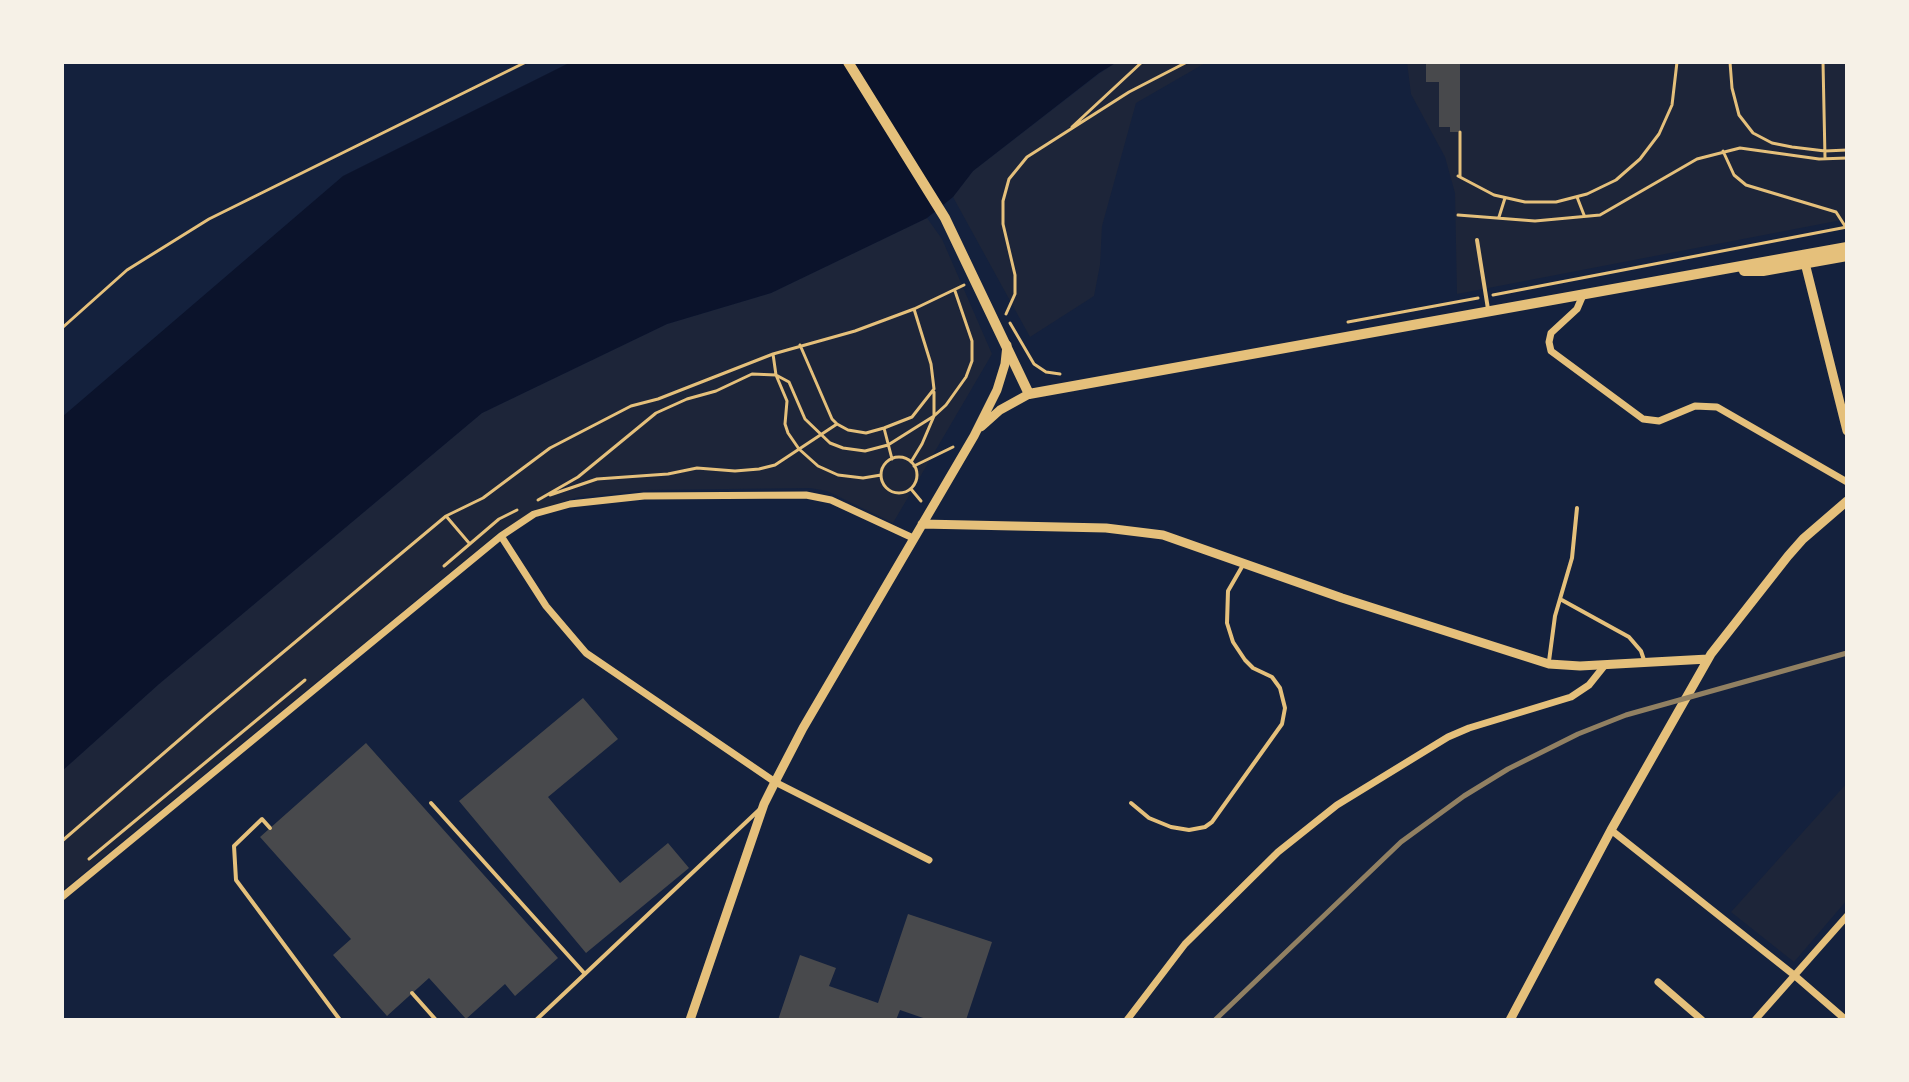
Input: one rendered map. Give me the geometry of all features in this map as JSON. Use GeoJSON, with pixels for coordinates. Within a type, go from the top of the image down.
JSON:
{"type":"FeatureCollection","features":[{"type":"Feature","properties":{"kind":"main road"},"geometry":{"type":"LineString","coordinates":[[848,62],[945,218],[1029,394],[1718,271],[1847,256]]}},
{"type":"Feature","properties":{"kind":"main road"},"geometry":{"type":"LineString","coordinates":[[1806,259],[1847,247]]}},
{"type":"Feature","properties":{"kind":"street"},"geometry":{"type":"LineString","coordinates":[[1806,259],[1847,431]]}},
{"type":"Feature","properties":{"kind":"street"},"geometry":{"type":"LineString","coordinates":[[1583,295],[1577,309],[1551,333],[1551,351],[1643,419],[1659,421],[1695,406],[1717,407],[1847,482]]}},
{"type":"Feature","properties":{"kind":"street"},"geometry":{"type":"LineString","coordinates":[[690,1020],[764,804],[913,538],[974,436],[997,390],[1007,345]]}},
{"type":"Feature","properties":{"kind":"street"},"geometry":{"type":"LineString","coordinates":[[974,436],[1000,410],[1029,394]]}},
{"type":"Feature","properties":{"kind":"street"},"geometry":{"type":"LineString","coordinates":[[62,897],[501,536],[534,514],[570,504],[644,496],[806,495],[831,500],[913,538]]}},
{"type":"Feature","properties":{"kind":"street"},"geometry":{"type":"LineString","coordinates":[[1510,1020],[1611,830],[1708,659],[1741,612],[1788,556],[1847,501]]}},
{"type":"Feature","properties":{"kind":"street"},"geometry":{"type":"LineString","coordinates":[[922,524],[1136,530],[1179,540],[1353,602],[1549,664],[1605,665],[1708,659]]}},
{"type":"Feature","properties":{"kind":"street"},"geometry":{"type":"LineString","coordinates":[[501,536],[546,606],[586,653],[775,782],[929,860]]}},
{"type":"Feature","properties":{"kind":"street"},"geometry":{"type":"LineString","coordinates":[[1127,1020],[1185,944],[1278,852],[1337,805],[1458,733],[1571,697],[1589,685],[1605,665]]}},
{"type":"Feature","properties":{"kind":"street"},"geometry":{"type":"LineString","coordinates":[[1611,830],[1846,1020]]}},
{"type":"Feature","properties":{"kind":"street"},"geometry":{"type":"LineString","coordinates":[[1755,1020],[1847,916]]}},
{"type":"Feature","properties":{"kind":"street"},"geometry":{"type":"LineString","coordinates":[[1658,982],[1702,1020]]}},
{"type":"Feature","properties":{"kind":"lane"},"geometry":{"type":"LineString","coordinates":[[1477,240],[1488,312]]}},
{"type":"Feature","properties":{"kind":"lane"},"geometry":{"type":"LineString","coordinates":[[1549,664],[1551,632],[1572,558],[1577,508]]}},
{"type":"Feature","properties":{"kind":"lane"},"geometry":{"type":"LineString","coordinates":[[1131,803],[1149,818],[1171,827],[1189,830],[1205,827],[1212,822],[1282,724],[1285,708],[1280,688],[1272,677],[1253,668],[1245,660],[1233,642],[1227,623],[1228,591],[1244,563]]}},
{"type":"Feature","properties":{"kind":"lane"},"geometry":{"type":"LineString","coordinates":[[1560,599],[1629,637],[1641,651],[1645,663]]}},
{"type":"Feature","properties":{"kind":"lane"},"geometry":{"type":"LineString","coordinates":[[431,803],[585,974]]}},
{"type":"Feature","properties":{"kind":"lane"},"geometry":{"type":"LineString","coordinates":[[536,1020],[764,804]]}},
{"type":"Feature","properties":{"kind":"lane"},"geometry":{"type":"LineString","coordinates":[[270,828],[262,819],[234,846],[236,880],[340,1020]]}},
{"type":"Feature","properties":{"kind":"lane"},"geometry":{"type":"LineString","coordinates":[[412,993],[436,1020]]}},
{"type":"Feature","properties":{"kind":"path"},"geometry":{"type":"LineString","coordinates":[[62,328],[127,270],[209,219],[526,62]]}},
{"type":"Feature","properties":{"kind":"path"},"geometry":{"type":"LineString","coordinates":[[1066,132],[1142,62]]}},
{"type":"Feature","properties":{"kind":"path"},"geometry":{"type":"LineString","coordinates":[[1064,375],[1046,372],[1034,364],[1006,314],[1015,294],[1015,275],[1003,224],[1003,201],[1009,179],[1027,157],[1129,92],[1187,62]]}},
{"type":"Feature","properties":{"kind":"path"},"geometry":{"type":"LineString","coordinates":[[1460,132],[1459,177],[1494,195],[1525,202],[1556,202],[1577,197],[1616,180],[1640,159],[1659,134],[1672,105],[1677,62]]}},
{"type":"Feature","properties":{"kind":"path"},"geometry":{"type":"LineString","coordinates":[[1730,62],[1739,115],[1753,133],[1772,143],[1825,151],[1847,150]]}},
{"type":"Feature","properties":{"kind":"path"},"geometry":{"type":"LineString","coordinates":[[1823,62],[1825,159]]}},
{"type":"Feature","properties":{"kind":"path"},"geometry":{"type":"LineString","coordinates":[[1458,215],[1535,221],[1600,215],[1697,159],[1740,148],[1825,159],[1847,158]]}},
{"type":"Feature","properties":{"kind":"path"},"geometry":{"type":"LineString","coordinates":[[1723,151],[1731,169],[1746,185],[1836,212],[1847,229]]}},
{"type":"Feature","properties":{"kind":"path"},"geometry":{"type":"LineString","coordinates":[[1577,197],[1585,217]]}},
{"type":"Feature","properties":{"kind":"path"},"geometry":{"type":"LineString","coordinates":[[1498,218],[1505,198]]}},
{"type":"Feature","properties":{"kind":"path"},"geometry":{"type":"LineString","coordinates":[[773,354],[855,331],[914,309],[968,283]]}},
{"type":"Feature","properties":{"kind":"path"},"geometry":{"type":"LineString","coordinates":[[533,503],[578,477],[656,413],[752,374],[776,375],[789,382],[805,419],[820,435],[837,446],[856,451],[888,445],[934,416],[966,377],[972,361],[970,331],[955,291]]}},
{"type":"Feature","properties":{"kind":"path"},"geometry":{"type":"LineString","coordinates":[[911,462],[934,416],[931,364],[914,309]]}},
{"type":"Feature","properties":{"kind":"path"},"geometry":{"type":"LineString","coordinates":[[800,345],[832,419],[848,430],[866,433],[912,417],[934,389]]}},
{"type":"Feature","properties":{"kind":"path"},"geometry":{"type":"LineString","coordinates":[[544,497],[597,479],[668,474],[697,468],[759,469],[775,465],[837,424]]}},
{"type":"Feature","properties":{"kind":"path"},"geometry":{"type":"LineString","coordinates":[[884,428],[892,459]]}},
{"type":"Feature","properties":{"kind":"path"},"geometry":{"type":"LineString","coordinates":[[914,466],[953,447],[945,461]]}},
{"type":"Feature","properties":{"kind":"path"},"geometry":{"type":"LineString","coordinates":[[902,458],[911,462],[917,478],[911,489],[900,493],[884,486],[882,470],[892,459],[902,458]]}},
{"type":"Feature","properties":{"kind":"path"},"geometry":{"type":"LineString","coordinates":[[911,489],[922,502]]}},
{"type":"Feature","properties":{"kind":"path"},"geometry":{"type":"LineString","coordinates":[[443,568],[499,519],[522,508]]}},
{"type":"Feature","properties":{"kind":"path"},"geometry":{"type":"LineString","coordinates":[[446,516],[469,543]]}},
{"type":"Feature","properties":{"kind":"path"},"geometry":{"type":"LineString","coordinates":[[86,861],[314,674]]}},
{"type":"Feature","properties":{"kind":"shaded area"},"geometry":{"type":"Polygon","coordinates":[[[571,62],[1117,62],[973,171],[953,197],[927,218],[771,293],[667,324],[482,413],[159,684],[62,771],[62,417],[343,176],[571,62]]]}},
{"type":"Feature","properties":{"kind":"shaded area"},"geometry":{"type":"Polygon","coordinates":[[[1117,62],[1207,62],[1136,103],[1102,226],[1100,265],[1094,296],[1030,337],[953,197],[973,171],[1117,62]]]}},
{"type":"Feature","properties":{"kind":"shaded area"},"geometry":{"type":"Polygon","coordinates":[[[1407,62],[1847,62],[1847,219],[1457,294],[1455,193],[1445,157],[1411,94],[1407,62]]]}},
{"type":"Feature","properties":{"kind":"shaded area"},"geometry":{"type":"Polygon","coordinates":[[[927,218],[942,239],[992,354],[893,523],[827,491],[810,488],[648,490],[578,497],[532,512],[498,533],[62,891],[62,771],[159,684],[482,413],[667,324],[771,293],[927,218]]]}},
{"type":"Feature","properties":{"kind":"shaded area"},"geometry":{"type":"Polygon","coordinates":[[[1847,783],[1847,900],[1794,962],[1731,912],[1847,783]]]}},
{"type":"Feature","properties":{"kind":"building"},"geometry":{"type":"Polygon","coordinates":[[[1426,62],[1460,62],[1460,132],[1450,132],[1450,127],[1439,127],[1439,82],[1426,82],[1426,62]]]}},
{"type":"Feature","properties":{"kind":"building"},"geometry":{"type":"Polygon","coordinates":[[[583,698],[618,739],[548,797],[620,883],[668,843],[689,868],[586,953],[459,801],[583,698]]]}},
{"type":"Feature","properties":{"kind":"building"},"geometry":{"type":"Polygon","coordinates":[[[366,743],[558,958],[515,996],[505,984],[466,1019],[429,978],[387,1016],[333,955],[351,939],[260,837],[366,743]]]}},
{"type":"Feature","properties":{"kind":"building"},"geometry":{"type":"Polygon","coordinates":[[[908,914],[992,942],[966,1020],[929,1020],[900,1010],[896,1020],[778,1020],[800,955],[836,968],[829,986],[878,1003],[908,914]]]}},
{"type":"Feature","properties":{"kind":"railway"},"geometry":{"type":"LineString","coordinates":[[1215,1020],[1401,842],[1464,796],[1508,769],[1578,734],[1626,715],[1847,653]]}}]}
